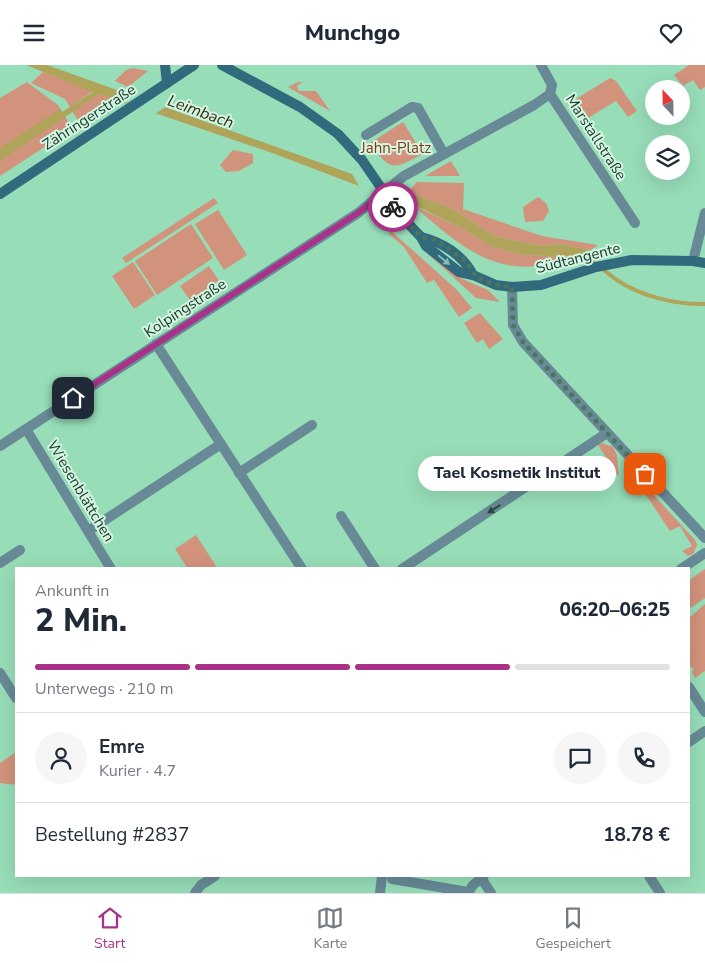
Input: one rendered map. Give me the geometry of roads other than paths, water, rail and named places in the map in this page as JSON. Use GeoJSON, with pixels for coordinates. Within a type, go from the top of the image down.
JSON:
{"type":"FeatureCollection","features":[{"type":"Feature","properties":{"kind":"main road"},"geometry":{"type":"LineString","coordinates":[[165,65],[167,83]]}},
{"type":"Feature","properties":{"kind":"main road","name":"Zähringerstraße"},"geometry":{"type":"LineString","coordinates":[[0,194],[194,65]]}},
{"type":"Feature","properties":{"kind":"main road","name":"Südtangente"},"geometry":{"type":"LineString","coordinates":[[222,65],[300,107],[332,129],[357,153],[399,214],[421,237],[426,246],[459,272],[473,275],[496,285],[512,287],[541,285],[610,263],[651,259],[705,263]]}},
{"type":"Feature","properties":{"kind":"main road"},"geometry":{"type":"LineString","coordinates":[[241,65],[243,76]]}},
{"type":"Feature","properties":{"kind":"street","name":"Marstallstraße"},"geometry":{"type":"LineString","coordinates":[[541,65],[552,85],[550,93],[635,223]]}},
{"type":"Feature","properties":{"kind":"street","name":"Kolpingstraße"},"geometry":{"type":"LineString","coordinates":[[0,445],[358,213],[404,176],[534,105],[550,93]]}},
{"type":"Feature","properties":{"kind":"street"},"geometry":{"type":"LineString","coordinates":[[366,135],[412,107],[418,108],[444,154]]}},
{"type":"Feature","properties":{"kind":"street"},"geometry":{"type":"LineString","coordinates":[[693,261],[705,213]]}},
{"type":"Feature","properties":{"kind":"street"},"geometry":{"type":"LineString","coordinates":[[512,287],[512,321],[515,331],[705,538]]}},
{"type":"Feature","properties":{"kind":"street"},"geometry":{"type":"LineString","coordinates":[[156,345],[301,567]]}},
{"type":"Feature","properties":{"kind":"street"},"geometry":{"type":"LineString","coordinates":[[239,473],[312,425]]}},
{"type":"Feature","properties":{"kind":"street","name":"Wiesenblättchen"},"geometry":{"type":"LineString","coordinates":[[26,429],[110,567]]}},
{"type":"Feature","properties":{"kind":"street"},"geometry":{"type":"LineString","coordinates":[[405,567],[607,433]]}},
{"type":"Feature","properties":{"kind":"street"},"geometry":{"type":"LineString","coordinates":[[88,531],[221,444]]}},
{"type":"Feature","properties":{"kind":"street"},"geometry":{"type":"LineString","coordinates":[[341,516],[374,567]]}},
{"type":"Feature","properties":{"kind":"street"},"geometry":{"type":"LineString","coordinates":[[0,563],[20,550]]}},
{"type":"Feature","properties":{"kind":"street"},"geometry":{"type":"LineString","coordinates":[[684,567],[705,553]]}},
{"type":"Feature","properties":{"kind":"street"},"geometry":{"type":"LineString","coordinates":[[0,673],[15,696]]}},
{"type":"Feature","properties":{"kind":"street"},"geometry":{"type":"LineString","coordinates":[[690,689],[705,712]]}},
{"type":"Feature","properties":{"kind":"street"},"geometry":{"type":"LineString","coordinates":[[690,741],[705,731]]}},
{"type":"Feature","properties":{"kind":"street"},"geometry":{"type":"LineString","coordinates":[[195,893],[201,885],[213,877]]}},
{"type":"Feature","properties":{"kind":"street"},"geometry":{"type":"LineString","coordinates":[[380,893],[387,878],[468,893],[482,877],[491,893]]}},
{"type":"Feature","properties":{"kind":"street"},"geometry":{"type":"LineString","coordinates":[[650,877],[660,893]]}},
{"type":"Feature","properties":{"kind":"waterway","name":"Leimbach"},"geometry":{"type":"LineString","coordinates":[[575,254],[592,261],[617,280],[637,291],[671,301],[705,304]]}},
{"type":"Feature","properties":{"kind":"place","name":"Tael Kosmetik Institut"},"geometry":{"type":"Point","coordinates":[645,474]}},
{"type":"Feature","properties":{"kind":"park label","name":"Jahn-Platz"},"geometry":{"type":"Point","coordinates":[396,148]}}]}
